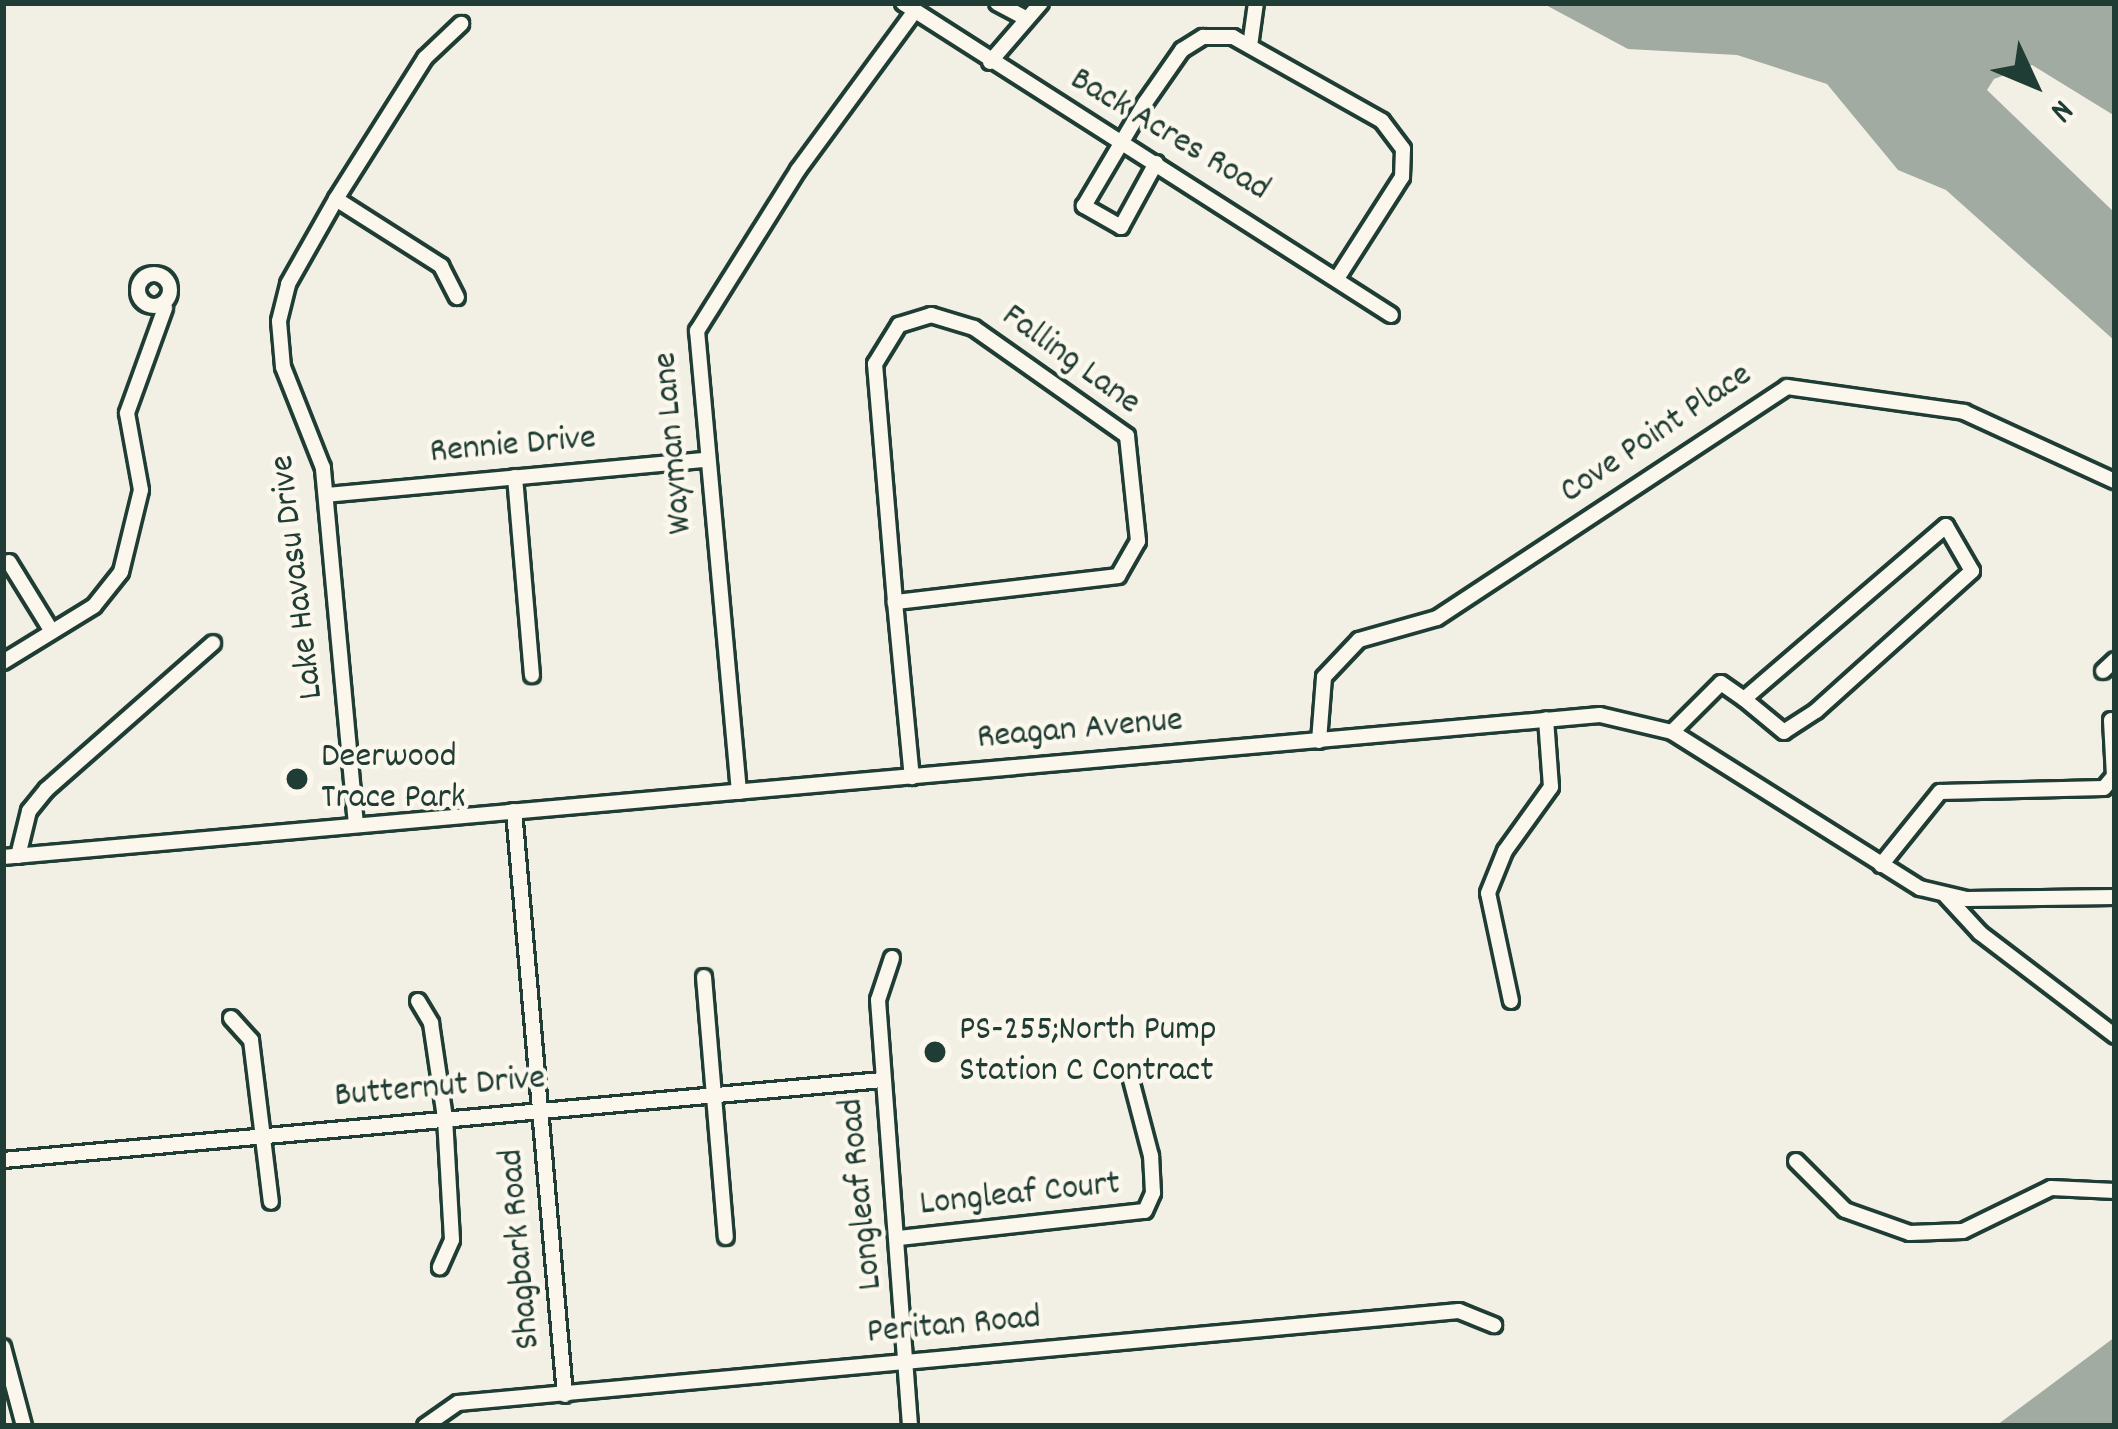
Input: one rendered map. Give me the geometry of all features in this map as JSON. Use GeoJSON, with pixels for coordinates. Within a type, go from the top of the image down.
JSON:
{"type":"FeatureCollection","features":[{"type":"Feature","properties":{"kind":"street","name":"Back Acres Road"},"geometry":{"type":"LineString","coordinates":[[887,3],[908,8],[1338,277],[1391,315]]}},
{"type":"Feature","properties":{"kind":"street"},"geometry":{"type":"LineString","coordinates":[[997,3],[1025,18]]}},
{"type":"Feature","properties":{"kind":"street"},"geometry":{"type":"LineString","coordinates":[[990,62],[1041,3]]}},
{"type":"Feature","properties":{"kind":"street"},"geometry":{"type":"LineString","coordinates":[[1250,46],[1256,3]]}},
{"type":"Feature","properties":{"kind":"street","name":"Wayman Lane"},"geometry":{"type":"LineString","coordinates":[[739,792],[694,348],[704,313],[908,8]]}},
{"type":"Feature","properties":{"kind":"street","name":"Lake Havasu Drive"},"geometry":{"type":"LineString","coordinates":[[356,825],[326,495],[314,438],[283,367],[279,321],[288,284],[336,199],[425,58],[461,24]]}},
{"type":"Feature","properties":{"kind":"street"},"geometry":{"type":"LineString","coordinates":[[1156,163],[1121,227],[1084,206],[1119,142],[1191,44],[1220,35],[1250,46],[1382,121],[1403,149],[1402,177],[1338,277]]}},
{"type":"Feature","properties":{"kind":"street"},"geometry":{"type":"LineString","coordinates":[[336,199],[440,266],[457,297]]}},
{"type":"Feature","properties":{"kind":"street"},"geometry":{"type":"LineString","coordinates":[[3,662],[108,592],[128,554],[141,490],[128,413],[165,308]]}},
{"type":"Feature","properties":{"kind":"street","name":"Falling Lane"},"geometry":{"type":"LineString","coordinates":[[895,602],[1106,581],[1127,567],[1138,541],[1127,436],[954,317],[899,326],[875,364],[895,602],[912,777]]}},
{"type":"Feature","properties":{"kind":"street","name":"Cove Point Place"},"geometry":{"type":"LineString","coordinates":[[1319,740],[1324,677],[1359,640],[1436,618],[1787,386],[1964,412],[2115,481]]}},
{"type":"Feature","properties":{"kind":"street","name":"Rennie Drive"},"geometry":{"type":"LineString","coordinates":[[326,495],[704,460]]}},
{"type":"Feature","properties":{"kind":"street"},"geometry":{"type":"LineString","coordinates":[[515,478],[532,675]]}},
{"type":"Feature","properties":{"kind":"street"},"geometry":{"type":"LineString","coordinates":[[1672,732],[1721,683],[1778,731],[1791,731],[1973,562],[1946,526],[1938,527],[1744,700]]}},
{"type":"Feature","properties":{"kind":"street"},"geometry":{"type":"LineString","coordinates":[[9,562],[51,630]]}},
{"type":"Feature","properties":{"kind":"street"},"geometry":{"type":"LineString","coordinates":[[11,857],[28,811],[47,789],[213,643]]}},
{"type":"Feature","properties":{"kind":"street","name":"Reagan Avenue"},"geometry":{"type":"LineString","coordinates":[[11,857],[1546,719],[1628,717],[1672,732],[1882,865],[1946,896],[2115,898]]}},
{"type":"Feature","properties":{"kind":"street"},"geometry":{"type":"LineString","coordinates":[[1511,1001],[1488,893],[1505,851],[1551,787],[1546,719]]}},
{"type":"Feature","properties":{"kind":"street"},"geometry":{"type":"LineString","coordinates":[[1882,865],[1940,792],[2104,788],[2114,776],[2111,720]]}},
{"type":"Feature","properties":{"kind":"street","name":"Shagbark Road"},"geometry":{"type":"LineString","coordinates":[[514,811],[565,1395]]}},
{"type":"Feature","properties":{"kind":"street"},"geometry":{"type":"LineString","coordinates":[[1946,896],[1994,945],[2115,1036]]}},
{"type":"Feature","properties":{"kind":"street","name":"Longleaf Road"},"geometry":{"type":"LineString","coordinates":[[892,958],[878,1000],[910,1426]]}},
{"type":"Feature","properties":{"kind":"street"},"geometry":{"type":"LineString","coordinates":[[704,977],[726,1237]]}},
{"type":"Feature","properties":{"kind":"street"},"geometry":{"type":"LineString","coordinates":[[418,1001],[431,1023],[445,1118],[452,1240],[440,1267]]}},
{"type":"Feature","properties":{"kind":"street"},"geometry":{"type":"LineString","coordinates":[[231,1018],[251,1040],[271,1202]]}},
{"type":"Feature","properties":{"kind":"street","name":"Longleaf Court"},"geometry":{"type":"LineString","coordinates":[[899,1238],[1145,1210],[1154,1193],[1151,1156],[1129,1072]]}},
{"type":"Feature","properties":{"kind":"street","name":"Butternut Drive"},"geometry":{"type":"LineString","coordinates":[[3,1160],[882,1081]]}},
{"type":"Feature","properties":{"kind":"street"},"geometry":{"type":"LineString","coordinates":[[1796,1161],[1845,1210],[1910,1233],[1964,1231],[2050,1187],[2115,1191]]}},
{"type":"Feature","properties":{"kind":"street","name":"Peritan Road"},"geometry":{"type":"LineString","coordinates":[[425,1426],[458,1403],[1459,1311],[1494,1325]]}},
{"type":"Feature","properties":{"kind":"street"},"geometry":{"type":"LineString","coordinates":[[3,1347],[24,1426]]}},
{"type":"Feature","properties":{"kind":"shaded area"},"geometry":{"type":"Polygon","coordinates":[[[1542,3],[2115,3],[2115,116],[2032,65],[1994,79],[1987,90],[2115,213],[2115,341],[1946,190],[1898,170],[1827,84],[1737,55],[1628,49],[1542,3]]]}},
{"type":"Feature","properties":{"kind":"shaded area"},"geometry":{"type":"Polygon","coordinates":[[[2115,1337],[2115,1426],[1996,1426],[1997,1425],[2115,1337]]]}},
{"type":"Feature","properties":{"kind":"place","name":"Deerwood Trace Park"},"geometry":{"type":"Point","coordinates":[297,779]}},
{"type":"Feature","properties":{"kind":"place","name":"PS-255;North Pump Station C Contract"},"geometry":{"type":"Point","coordinates":[935,1052]}}]}
